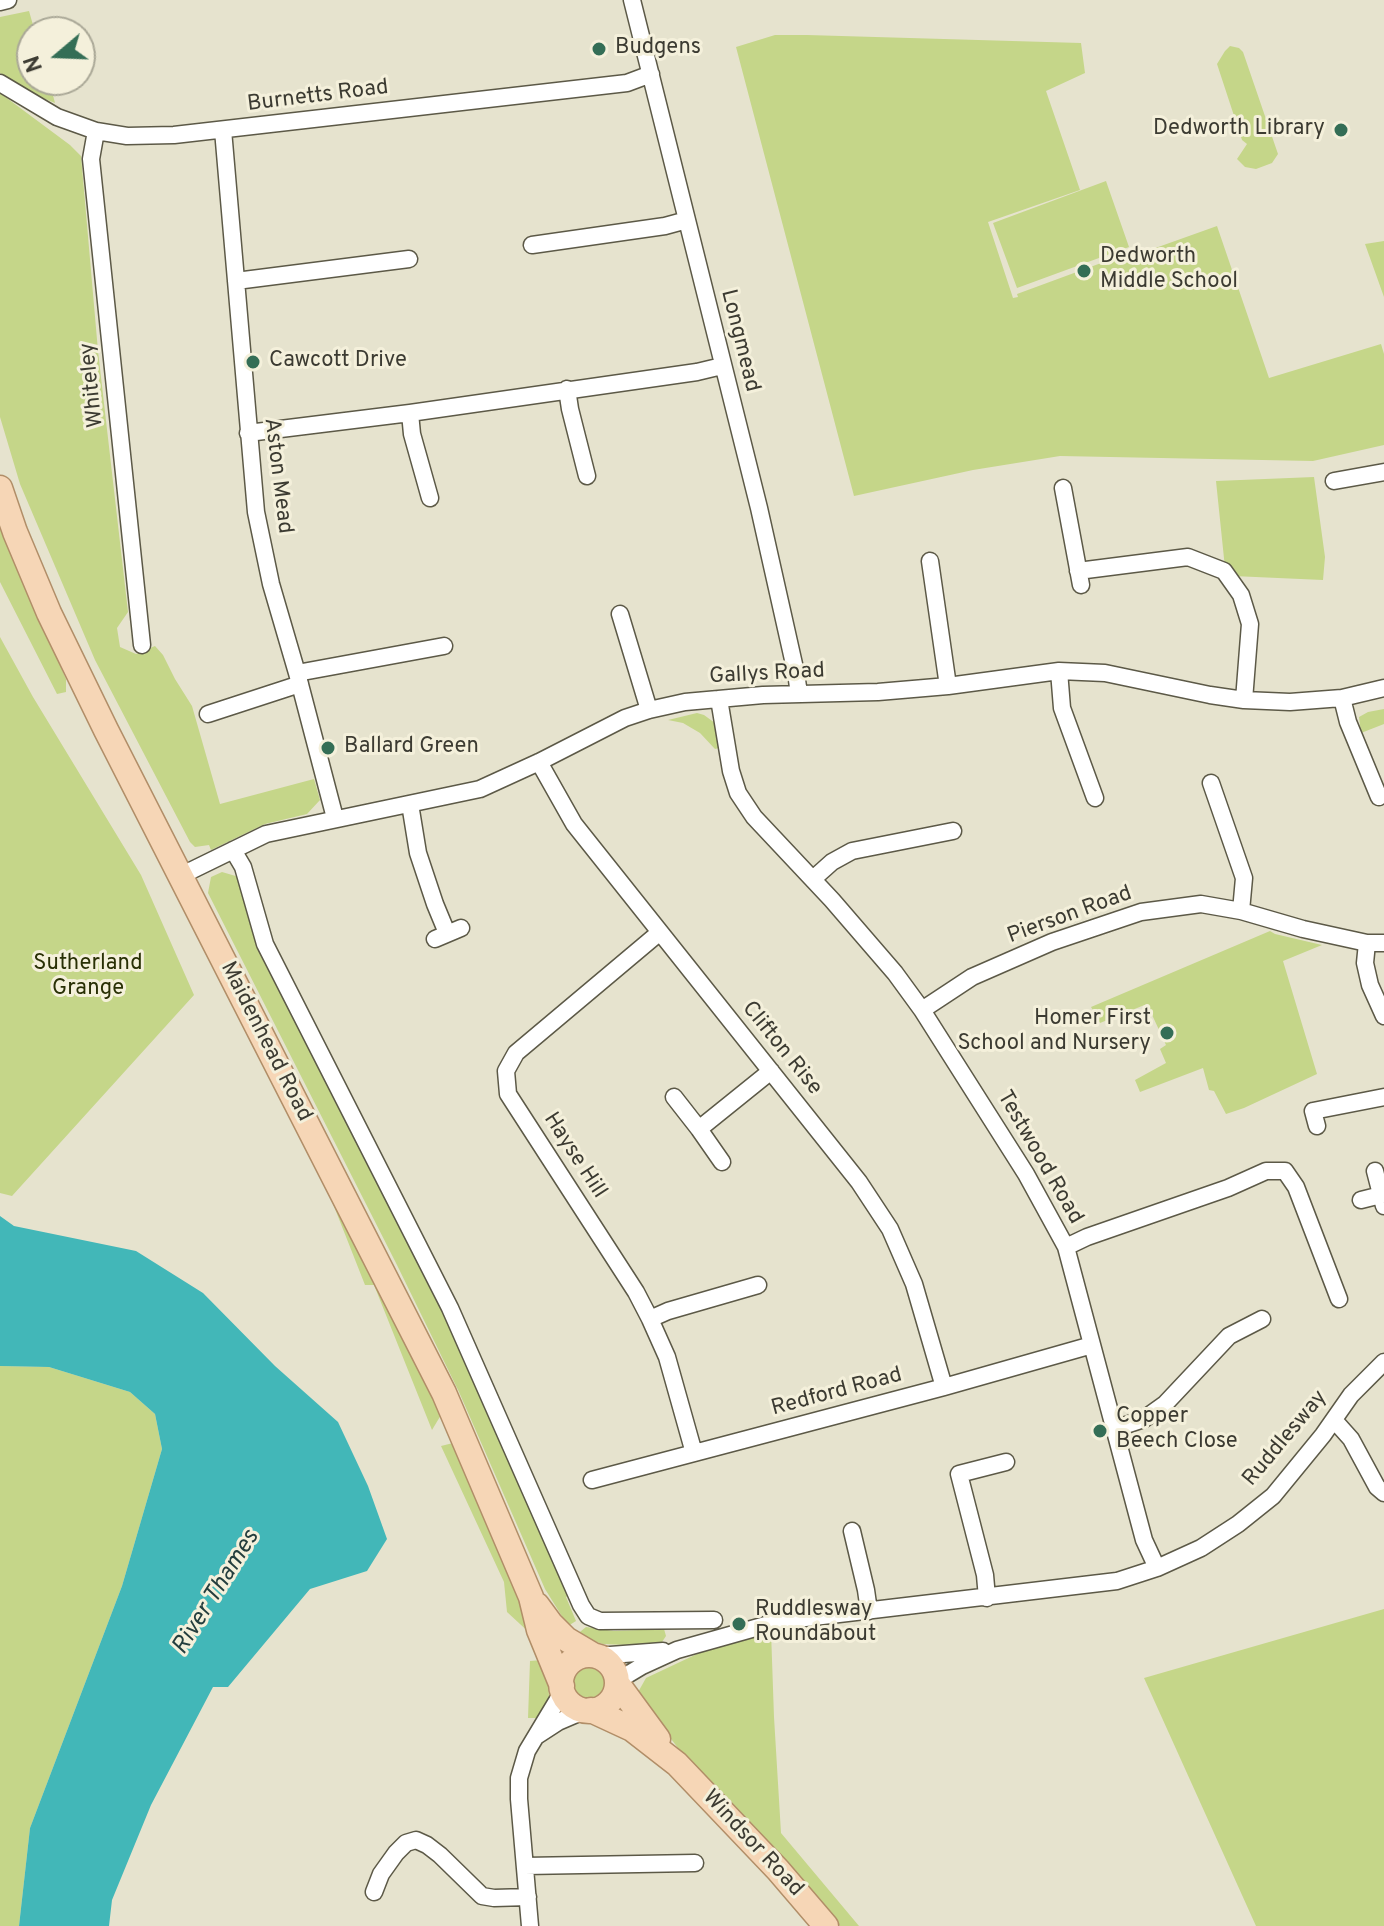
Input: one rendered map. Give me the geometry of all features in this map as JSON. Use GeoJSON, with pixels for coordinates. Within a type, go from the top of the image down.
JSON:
{"type":"FeatureCollection","features":[{"type":"Feature","properties":{"kind":"main road","name":"Maidenhead Road"},"geometry":{"type":"LineString","coordinates":[[0,488],[49,613],[106,730],[438,1381],[531,1597],[539,1630],[562,1688]]}},
{"type":"Feature","properties":{"kind":"main road","name":"Maidenhead Road"},"geometry":{"type":"LineString","coordinates":[[531,1597],[559,1632],[595,1656]]}},
{"type":"Feature","properties":{"kind":"main road"},"geometry":{"type":"LineString","coordinates":[[595,1656],[611,1666],[617,1682],[614,1696],[608,1703],[589,1710],[571,1704],[562,1688],[564,1670],[570,1662],[579,1657],[595,1656]]}},
{"type":"Feature","properties":{"kind":"main road","name":"Windsor Road"},"geometry":{"type":"LineString","coordinates":[[617,1682],[677,1764],[778,1870],[826,1926]]}},
{"type":"Feature","properties":{"kind":"main road","name":"Windsor Road"},"geometry":{"type":"LineString","coordinates":[[589,1710],[632,1729],[677,1764]]}},
{"type":"Feature","properties":{"kind":"street"},"geometry":{"type":"LineString","coordinates":[[0,2],[8,0]]}},
{"type":"Feature","properties":{"kind":"street","name":"Longmead"},"geometry":{"type":"LineString","coordinates":[[632,0],[759,508],[799,694]]}},
{"type":"Feature","properties":{"kind":"street","name":"Burnetts Road"},"geometry":{"type":"LineString","coordinates":[[0,83],[57,117],[96,131],[127,136],[223,130],[627,83],[651,74]]}},
{"type":"Feature","properties":{"kind":"street","name":"Aston Mead"},"geometry":{"type":"LineString","coordinates":[[223,130],[256,512],[271,584],[335,818]]}},
{"type":"Feature","properties":{"kind":"street","name":"Whiteley"},"geometry":{"type":"LineString","coordinates":[[96,131],[91,159],[138,638]]}},
{"type":"Feature","properties":{"kind":"street"},"geometry":{"type":"LineString","coordinates":[[532,244],[665,226],[687,220]]}},
{"type":"Feature","properties":{"kind":"street"},"geometry":{"type":"LineString","coordinates":[[236,281],[409,259]]}},
{"type":"Feature","properties":{"kind":"street"},"geometry":{"type":"LineString","coordinates":[[248,433],[410,413],[722,366]]}},
{"type":"Feature","properties":{"kind":"street"},"geometry":{"type":"LineString","coordinates":[[567,389],[587,476]]}},
{"type":"Feature","properties":{"kind":"street"},"geometry":{"type":"LineString","coordinates":[[410,413],[412,434],[430,498]]}},
{"type":"Feature","properties":{"kind":"street"},"geometry":{"type":"LineString","coordinates":[[1334,481],[1384,472]]}},
{"type":"Feature","properties":{"kind":"street"},"geometry":{"type":"LineString","coordinates":[[1063,488],[1071,507],[1080,578],[1188,557],[1224,571],[1241,595],[1250,624],[1244,700]]}},
{"type":"Feature","properties":{"kind":"street"},"geometry":{"type":"LineString","coordinates":[[930,560],[948,686]]}},
{"type":"Feature","properties":{"kind":"street"},"geometry":{"type":"LineString","coordinates":[[620,614],[649,710]]}},
{"type":"Feature","properties":{"kind":"street"},"geometry":{"type":"LineString","coordinates":[[208,714],[229,714],[299,679],[444,646]]}},
{"type":"Feature","properties":{"kind":"street"},"geometry":{"type":"LineString","coordinates":[[1059,671],[1062,708],[1095,798]]}},
{"type":"Feature","properties":{"kind":"street","name":"Gallys Road"},"geometry":{"type":"LineString","coordinates":[[180,876],[266,834],[480,789],[625,718],[685,702],[878,692],[1059,671],[1105,673],[1244,700],[1290,702],[1342,698],[1384,688]]}},
{"type":"Feature","properties":{"kind":"street"},"geometry":{"type":"LineString","coordinates":[[1342,698],[1348,722],[1378,798]]}},
{"type":"Feature","properties":{"kind":"street","name":"Testwood Road"},"geometry":{"type":"LineString","coordinates":[[719,699],[731,771],[738,793],[754,817],[895,973],[922,1010],[1026,1174],[1066,1247],[1144,1540],[1157,1568]]}},
{"type":"Feature","properties":{"kind":"street","name":"Clifton Rise"},"geometry":{"type":"LineString","coordinates":[[539,762],[574,824],[859,1182],[890,1229],[914,1284],[944,1387]]}},
{"type":"Feature","properties":{"kind":"street"},"geometry":{"type":"LineString","coordinates":[[1211,782],[1244,878],[1241,911]]}},
{"type":"Feature","properties":{"kind":"street"},"geometry":{"type":"LineString","coordinates":[[410,804],[418,853],[447,933]]}},
{"type":"Feature","properties":{"kind":"street"},"geometry":{"type":"LineString","coordinates":[[813,879],[832,862],[852,851],[935,829],[953,831]]}},
{"type":"Feature","properties":{"kind":"street","name":"Maidenhead Road"},"geometry":{"type":"LineString","coordinates":[[233,850],[243,867],[259,928],[269,952],[450,1308],[581,1605],[588,1616],[600,1621],[714,1620]]}},
{"type":"Feature","properties":{"kind":"street","name":"Pierson Road"},"geometry":{"type":"LineString","coordinates":[[922,1010],[972,977],[1052,942],[1141,912],[1201,904],[1376,943]]}},
{"type":"Feature","properties":{"kind":"street","name":"Hayse Hill"},"geometry":{"type":"LineString","coordinates":[[660,932],[516,1053],[506,1071],[508,1094],[636,1292],[650,1319],[667,1357],[694,1453]]}},
{"type":"Feature","properties":{"kind":"street"},"geometry":{"type":"LineString","coordinates":[[1376,943],[1365,963],[1370,985],[1384,1016]]}},
{"type":"Feature","properties":{"kind":"street"},"geometry":{"type":"LineString","coordinates":[[699,1129],[771,1071]]}},
{"type":"Feature","properties":{"kind":"street"},"geometry":{"type":"LineString","coordinates":[[674,1097],[722,1162]]}},
{"type":"Feature","properties":{"kind":"street"},"geometry":{"type":"LineString","coordinates":[[1317,1126],[1313,1111],[1384,1097]]}},
{"type":"Feature","properties":{"kind":"street"},"geometry":{"type":"LineString","coordinates":[[1066,1247],[1266,1171],[1285,1171],[1296,1187],[1339,1299]]}},
{"type":"Feature","properties":{"kind":"street"},"geometry":{"type":"LineString","coordinates":[[1361,1200],[1383,1200],[1375,1171]]}},
{"type":"Feature","properties":{"kind":"street"},"geometry":{"type":"LineString","coordinates":[[650,1319],[750,1282]]}},
{"type":"Feature","properties":{"kind":"street"},"geometry":{"type":"LineString","coordinates":[[1114,1429],[1144,1419],[1165,1404],[1229,1336],[1258,1325]]}},
{"type":"Feature","properties":{"kind":"street","name":"Redford Road"},"geometry":{"type":"LineString","coordinates":[[592,1480],[1092,1345]]}},
{"type":"Feature","properties":{"kind":"street","name":"Ruddlesway"},"geometry":{"type":"LineString","coordinates":[[617,1682],[677,1650],[780,1621],[1117,1581],[1157,1568],[1201,1548],[1273,1496],[1351,1395],[1384,1362]]}},
{"type":"Feature","properties":{"kind":"street"},"geometry":{"type":"LineString","coordinates":[[1334,1420],[1351,1439],[1377,1487],[1384,1493]]}},
{"type":"Feature","properties":{"kind":"street"},"geometry":{"type":"LineString","coordinates":[[987,1598],[985,1575],[963,1517],[959,1474],[1006,1462]]}},
{"type":"Feature","properties":{"kind":"street"},"geometry":{"type":"LineString","coordinates":[[859,1540],[869,1611]]}},
{"type":"Feature","properties":{"kind":"street"},"geometry":{"type":"LineString","coordinates":[[671,1621],[677,1650]]}},
{"type":"Feature","properties":{"kind":"street","name":"Ruddlesway"},"geometry":{"type":"LineString","coordinates":[[595,1656],[677,1650]]}},
{"type":"Feature","properties":{"kind":"street"},"geometry":{"type":"LineString","coordinates":[[530,1926],[519,1778],[527,1751],[562,1688]]}},
{"type":"Feature","properties":{"kind":"street"},"geometry":{"type":"LineString","coordinates":[[535,1737],[558,1722],[589,1710]]}},
{"type":"Feature","properties":{"kind":"street"},"geometry":{"type":"LineString","coordinates":[[374,1892],[381,1874],[396,1853],[406,1843],[416,1840],[440,1855],[482,1896],[528,1897]]}},
{"type":"Feature","properties":{"kind":"street"},"geometry":{"type":"LineString","coordinates":[[525,1866],[695,1863]]}},
{"type":"Feature","properties":{"kind":"green space"},"geometry":{"type":"Polygon","coordinates":[[[29,11],[30,16],[16,16],[16,84],[0,73],[0,17],[29,11]]]}},
{"type":"Feature","properties":{"kind":"green space","name":"Dedworth Middle School"},"geometry":{"type":"Polygon","coordinates":[[[775,35],[1081,43],[1085,73],[1046,91],[1080,190],[988,222],[1013,298],[1131,252],[1133,256],[1217,226],[1269,378],[1381,344],[1384,354],[1384,445],[1313,461],[1060,456],[973,470],[854,496],[736,47],[775,35]]]}},
{"type":"Feature","properties":{"kind":"green space"},"geometry":{"type":"Polygon","coordinates":[[[1230,46],[1243,52],[1278,154],[1272,163],[1256,169],[1245,167],[1237,159],[1247,144],[1242,140],[1217,64],[1230,46]]]}},
{"type":"Feature","properties":{"kind":"green space"},"geometry":{"type":"Polygon","coordinates":[[[0,93],[81,156],[98,351],[128,612],[117,628],[120,647],[136,654],[155,646],[163,655],[192,706],[220,804],[314,779],[320,800],[307,814],[265,824],[211,850],[209,845],[195,847],[190,842],[95,660],[20,484],[0,417],[0,93]]]}},
{"type":"Feature","properties":{"kind":"green space"},"geometry":{"type":"Polygon","coordinates":[[[38,96],[53,96],[55,103],[38,96]]]}},
{"type":"Feature","properties":{"kind":"green space"},"geometry":{"type":"Polygon","coordinates":[[[1106,181],[1129,247],[1017,288],[993,223],[1106,181]]]}},
{"type":"Feature","properties":{"kind":"green space"},"geometry":{"type":"Polygon","coordinates":[[[1384,241],[1384,297],[1365,244],[1384,241]]]}},
{"type":"Feature","properties":{"kind":"green space"},"geometry":{"type":"Polygon","coordinates":[[[1314,477],[1325,557],[1323,580],[1233,576],[1225,568],[1216,481],[1314,477]]]}},
{"type":"Feature","properties":{"kind":"green space"},"geometry":{"type":"Polygon","coordinates":[[[0,525],[66,679],[66,692],[57,694],[0,582],[0,525]]]}},
{"type":"Feature","properties":{"kind":"green space","name":"Sutherland Grange"},"geometry":{"type":"Polygon","coordinates":[[[0,637],[141,875],[194,995],[12,1196],[0,1193],[0,637]]]}},
{"type":"Feature","properties":{"kind":"green space"},"geometry":{"type":"Polygon","coordinates":[[[1384,709],[1384,724],[1361,733],[1359,717],[1384,709]]]}},
{"type":"Feature","properties":{"kind":"green space"},"geometry":{"type":"Polygon","coordinates":[[[697,713],[715,723],[719,748],[715,749],[700,733],[683,723],[668,720],[697,713]]]}},
{"type":"Feature","properties":{"kind":"green space"},"geometry":{"type":"Polygon","coordinates":[[[222,872],[239,877],[258,950],[449,1322],[569,1596],[566,1597],[576,1621],[568,1626],[545,1589],[459,1392],[397,1265],[208,893],[211,877],[222,872]]]}},
{"type":"Feature","properties":{"kind":"green space"},"geometry":{"type":"Polygon","coordinates":[[[1270,931],[1322,945],[1283,961],[1317,1074],[1226,1114],[1214,1091],[1209,1090],[1203,1068],[1140,1092],[1135,1080],[1166,1063],[1160,1049],[1166,1045],[1147,1004],[1100,1023],[1091,1007],[1270,931]]]}},
{"type":"Feature","properties":{"kind":"green space"},"geometry":{"type":"Polygon","coordinates":[[[326,1186],[441,1415],[432,1430],[374,1285],[365,1285],[326,1186]]]}},
{"type":"Feature","properties":{"kind":"green space"},"geometry":{"type":"Polygon","coordinates":[[[0,1366],[49,1367],[130,1392],[155,1414],[162,1449],[122,1586],[30,1828],[19,1926],[0,1926],[0,1366]]]}},
{"type":"Feature","properties":{"kind":"green space"},"geometry":{"type":"Polygon","coordinates":[[[453,1443],[519,1595],[533,1636],[507,1612],[504,1582],[441,1446],[453,1443]]]}},
{"type":"Feature","properties":{"kind":"green space"},"geometry":{"type":"Polygon","coordinates":[[[1384,1609],[1384,1926],[1256,1926],[1144,1678],[1384,1609]]]}},
{"type":"Feature","properties":{"kind":"green space"},"geometry":{"type":"Polygon","coordinates":[[[586,1627],[614,1631],[664,1629],[666,1636],[662,1642],[651,1646],[603,1644],[575,1636],[586,1627]]]}},
{"type":"Feature","properties":{"kind":"green space"},"geometry":{"type":"Polygon","coordinates":[[[771,1631],[781,1833],[859,1926],[840,1926],[681,1752],[637,1694],[646,1678],[731,1638],[771,1631]]]}},
{"type":"Feature","properties":{"kind":"green space"},"geometry":{"type":"Polygon","coordinates":[[[542,1660],[549,1696],[537,1718],[528,1718],[530,1661],[542,1660]]]}},
{"type":"Feature","properties":{"kind":"green space"},"geometry":{"type":"Polygon","coordinates":[[[589,1662],[603,1668],[609,1682],[603,1696],[589,1702],[575,1696],[569,1682],[575,1668],[589,1662]]]}},
{"type":"Feature","properties":{"kind":"water","name":"River Thames"},"geometry":{"type":"Polygon","coordinates":[[[0,1216],[14,1226],[136,1251],[203,1293],[275,1366],[338,1422],[368,1486],[387,1539],[367,1571],[310,1589],[228,1687],[213,1687],[151,1805],[112,1900],[109,1926],[19,1926],[30,1828],[122,1586],[162,1449],[155,1414],[130,1392],[49,1367],[0,1366],[0,1216]]]}},
{"type":"Feature","properties":{"kind":"place","name":"Budgens"},"geometry":{"type":"Point","coordinates":[599,49]}},
{"type":"Feature","properties":{"kind":"place","name":"Dedworth Library"},"geometry":{"type":"Point","coordinates":[1341,130]}},
{"type":"Feature","properties":{"kind":"place","name":"Dedworth Middle School"},"geometry":{"type":"Point","coordinates":[1084,271]}},
{"type":"Feature","properties":{"kind":"place","name":"Cawcott Drive"},"geometry":{"type":"Point","coordinates":[253,362]}},
{"type":"Feature","properties":{"kind":"place","name":"Ballard Green"},"geometry":{"type":"Point","coordinates":[328,748]}},
{"type":"Feature","properties":{"kind":"place","name":"Homer First School and Nursery"},"geometry":{"type":"Point","coordinates":[1167,1033]}},
{"type":"Feature","properties":{"kind":"place","name":"Copper Beech Close"},"geometry":{"type":"Point","coordinates":[1100,1431]}},
{"type":"Feature","properties":{"kind":"place","name":"Ruddlesway Roundabout"},"geometry":{"type":"Point","coordinates":[739,1624]}}]}
